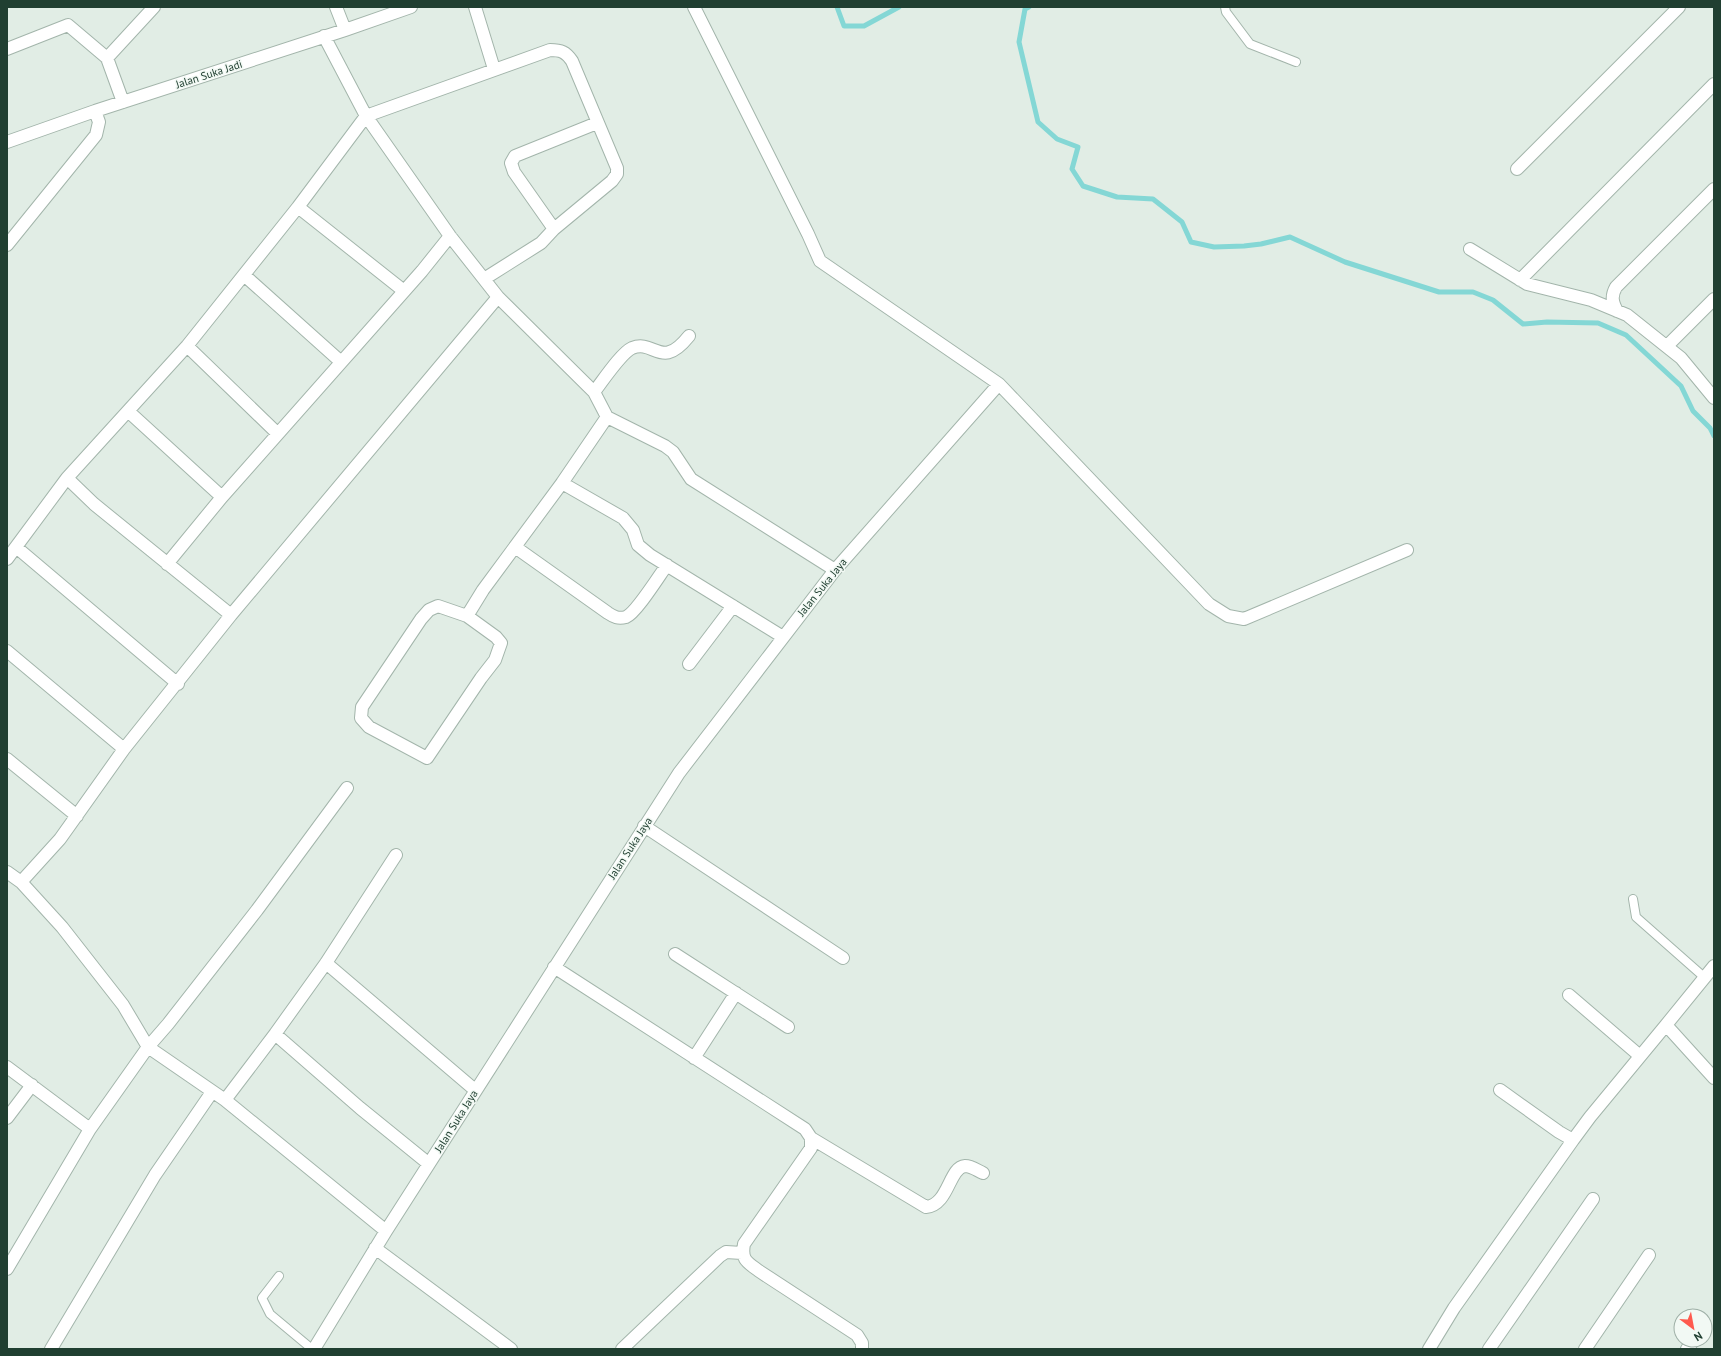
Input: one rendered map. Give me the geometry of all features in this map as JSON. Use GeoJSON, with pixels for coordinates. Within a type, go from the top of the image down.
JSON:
{"type":"FeatureCollection","features":[{"type":"Feature","properties":{"kind":"street"},"geometry":{"type":"LineString","coordinates":[[107,58],[154,7]]}},
{"type":"Feature","properties":{"kind":"street"},"geometry":{"type":"LineString","coordinates":[[336,7],[345,30]]}},
{"type":"Feature","properties":{"kind":"street"},"geometry":{"type":"LineString","coordinates":[[475,7],[494,69]]}},
{"type":"Feature","properties":{"kind":"street"},"geometry":{"type":"LineString","coordinates":[[694,7],[808,234],[820,261],[999,384],[1209,604],[1228,616],[1244,619],[1407,550]]}},
{"type":"Feature","properties":{"kind":"street"},"geometry":{"type":"LineString","coordinates":[[1517,169],[1679,7]]}},
{"type":"Feature","properties":{"kind":"street","name":"Jalan Suka Jadi"},"geometry":{"type":"LineString","coordinates":[[7,142],[95,111],[345,30],[407,8]]}},
{"type":"Feature","properties":{"kind":"street"},"geometry":{"type":"LineString","coordinates":[[7,49],[68,25],[107,58],[123,102]]}},
{"type":"Feature","properties":{"kind":"street"},"geometry":{"type":"LineString","coordinates":[[324,36],[366,116],[450,236],[498,297],[594,392],[607,417],[665,446],[673,452],[691,479],[835,570]]}},
{"type":"Feature","properties":{"kind":"street"},"geometry":{"type":"LineString","coordinates":[[7,559],[67,478],[129,412],[187,346],[298,207],[366,116],[494,69],[550,50],[558,50],[566,53],[572,61],[617,168],[617,174],[604,188],[554,229],[541,243],[484,279]]}},
{"type":"Feature","properties":{"kind":"street"},"geometry":{"type":"LineString","coordinates":[[1520,280],[1714,84]]}},
{"type":"Feature","properties":{"kind":"street"},"geometry":{"type":"LineString","coordinates":[[7,245],[96,135],[99,122],[95,111]]}},
{"type":"Feature","properties":{"kind":"street"},"geometry":{"type":"LineString","coordinates":[[554,229],[514,172],[511,163],[515,156],[521,152],[597,123]]}},
{"type":"Feature","properties":{"kind":"street"},"geometry":{"type":"LineString","coordinates":[[1617,311],[1613,304],[1612,295],[1616,287],[1714,189]]}},
{"type":"Feature","properties":{"kind":"street"},"geometry":{"type":"LineString","coordinates":[[298,207],[404,291]]}},
{"type":"Feature","properties":{"kind":"street"},"geometry":{"type":"LineString","coordinates":[[168,564],[222,497],[277,433],[404,291],[450,236]]}},
{"type":"Feature","properties":{"kind":"street"},"geometry":{"type":"LineString","coordinates":[[1470,249],[1527,284],[1591,300],[1628,315],[1681,358],[1714,398]]}},
{"type":"Feature","properties":{"kind":"street"},"geometry":{"type":"LineString","coordinates":[[244,275],[340,362]]}},
{"type":"Feature","properties":{"kind":"street"},"geometry":{"type":"LineString","coordinates":[[21,882],[60,839],[124,749],[178,684],[231,615],[498,297]]}},
{"type":"Feature","properties":{"kind":"street"},"geometry":{"type":"LineString","coordinates":[[1667,346],[1714,300]]}},
{"type":"Feature","properties":{"kind":"street"},"geometry":{"type":"LineString","coordinates":[[594,392],[624,354],[632,348],[643,346],[661,353],[670,352],[680,347],[689,336]]}},
{"type":"Feature","properties":{"kind":"street"},"geometry":{"type":"LineString","coordinates":[[187,346],[277,433]]}},
{"type":"Feature","properties":{"kind":"street","name":"Jalan Suka Jaya"},"geometry":{"type":"LineString","coordinates":[[313,1349],[475,1090],[679,773],[835,570],[999,384]]}},
{"type":"Feature","properties":{"kind":"street"},"geometry":{"type":"LineString","coordinates":[[129,412],[222,497]]}},
{"type":"Feature","properties":{"kind":"street"},"geometry":{"type":"LineString","coordinates":[[467,616],[483,590],[562,483],[607,417]]}},
{"type":"Feature","properties":{"kind":"street"},"geometry":{"type":"LineString","coordinates":[[67,478],[94,504],[231,615]]}},
{"type":"Feature","properties":{"kind":"street"},"geometry":{"type":"LineString","coordinates":[[562,483],[623,518],[633,530],[638,545],[650,554],[783,637]]}},
{"type":"Feature","properties":{"kind":"street"},"geometry":{"type":"LineString","coordinates":[[16,547],[178,684]]}},
{"type":"Feature","properties":{"kind":"street"},"geometry":{"type":"LineString","coordinates":[[516,547],[608,614],[616,618],[627,616],[636,609],[667,565]]}},
{"type":"Feature","properties":{"kind":"street"},"geometry":{"type":"LineString","coordinates":[[438,606],[467,616],[496,637],[500,643],[498,653],[495,660],[481,678],[427,758],[369,727],[361,718],[362,707],[421,619],[429,610],[438,606]]}},
{"type":"Feature","properties":{"kind":"street"},"geometry":{"type":"LineString","coordinates":[[689,664],[733,606]]}},
{"type":"Feature","properties":{"kind":"street"},"geometry":{"type":"LineString","coordinates":[[7,651],[124,749]]}},
{"type":"Feature","properties":{"kind":"street"},"geometry":{"type":"LineString","coordinates":[[7,759],[77,816]]}},
{"type":"Feature","properties":{"kind":"street"},"geometry":{"type":"LineString","coordinates":[[7,1269],[90,1129],[148,1047],[168,1024],[257,910],[348,788]]}},
{"type":"Feature","properties":{"kind":"street"},"geometry":{"type":"LineString","coordinates":[[644,826],[843,958]]}},
{"type":"Feature","properties":{"kind":"street"},"geometry":{"type":"LineString","coordinates":[[225,1100],[326,963],[396,855]]}},
{"type":"Feature","properties":{"kind":"street"},"geometry":{"type":"LineString","coordinates":[[7,872],[21,882],[62,927],[123,1005],[148,1047],[225,1100],[386,1231]]}},
{"type":"Feature","properties":{"kind":"street"},"geometry":{"type":"LineString","coordinates":[[675,954],[788,1026]]}},
{"type":"Feature","properties":{"kind":"street"},"geometry":{"type":"LineString","coordinates":[[326,963],[475,1090]]}},
{"type":"Feature","properties":{"kind":"street"},"geometry":{"type":"LineString","coordinates":[[1429,1349],[1454,1308],[1590,1117],[1714,966]]}},
{"type":"Feature","properties":{"kind":"street"},"geometry":{"type":"LineString","coordinates":[[554,967],[805,1129],[811,1138],[926,1207],[934,1206],[940,1200],[958,1170],[964,1166],[970,1167],[983,1174]]}},
{"type":"Feature","properties":{"kind":"street"},"geometry":{"type":"LineString","coordinates":[[694,1058],[736,993]]}},
{"type":"Feature","properties":{"kind":"street"},"geometry":{"type":"LineString","coordinates":[[1569,995],[1640,1056]]}},
{"type":"Feature","properties":{"kind":"street"},"geometry":{"type":"LineString","coordinates":[[1666,1025],[1714,1078]]}},
{"type":"Feature","properties":{"kind":"street"},"geometry":{"type":"LineString","coordinates":[[275,1034],[360,1108],[429,1164]]}},
{"type":"Feature","properties":{"kind":"street"},"geometry":{"type":"LineString","coordinates":[[7,1067],[90,1129]]}},
{"type":"Feature","properties":{"kind":"street"},"geometry":{"type":"LineString","coordinates":[[7,1118],[32,1085]]}},
{"type":"Feature","properties":{"kind":"street"},"geometry":{"type":"LineString","coordinates":[[1500,1090],[1559,1132],[1573,1140]]}},
{"type":"Feature","properties":{"kind":"street"},"geometry":{"type":"LineString","coordinates":[[51,1349],[155,1175],[212,1092]]}},
{"type":"Feature","properties":{"kind":"street"},"geometry":{"type":"LineString","coordinates":[[811,1138],[811,1148],[744,1244],[742,1254],[747,1262],[759,1271],[857,1335],[862,1343],[862,1349]]}},
{"type":"Feature","properties":{"kind":"street"},"geometry":{"type":"LineString","coordinates":[[1489,1349],[1593,1199]]}},
{"type":"Feature","properties":{"kind":"street"},"geometry":{"type":"LineString","coordinates":[[375,1248],[511,1349]]}},
{"type":"Feature","properties":{"kind":"street"},"geometry":{"type":"LineString","coordinates":[[622,1349],[720,1256],[726,1252],[742,1254]]}},
{"type":"Feature","properties":{"kind":"street"},"geometry":{"type":"LineString","coordinates":[[1585,1349],[1649,1255]]}},
{"type":"Feature","properties":{"kind":"lane"},"geometry":{"type":"LineString","coordinates":[[1225,7],[1226,12],[1250,44],[1296,62]]}},
{"type":"Feature","properties":{"kind":"lane"},"geometry":{"type":"LineString","coordinates":[[1633,899],[1636,917],[1704,977]]}},
{"type":"Feature","properties":{"kind":"lane"},"geometry":{"type":"LineString","coordinates":[[279,1276],[262,1298],[270,1314],[313,1349]]}},
{"type":"Feature","properties":{"kind":"waterway"},"geometry":{"type":"LineString","coordinates":[[837,7],[844,26],[864,26],[899,7]]}},
{"type":"Feature","properties":{"kind":"waterway"},"geometry":{"type":"LineString","coordinates":[[1029,7],[1025,9],[1019,42],[1038,122],[1057,139],[1078,147],[1072,169],[1083,186],[1117,197],[1153,199],[1182,222],[1191,242],[1214,247],[1244,246],[1261,244],[1290,237],[1345,262],[1439,292],[1473,292],[1493,300],[1523,324],[1547,322],[1598,323],[1626,335],[1681,386],[1693,411],[1710,428],[1714,436]]}}]}
